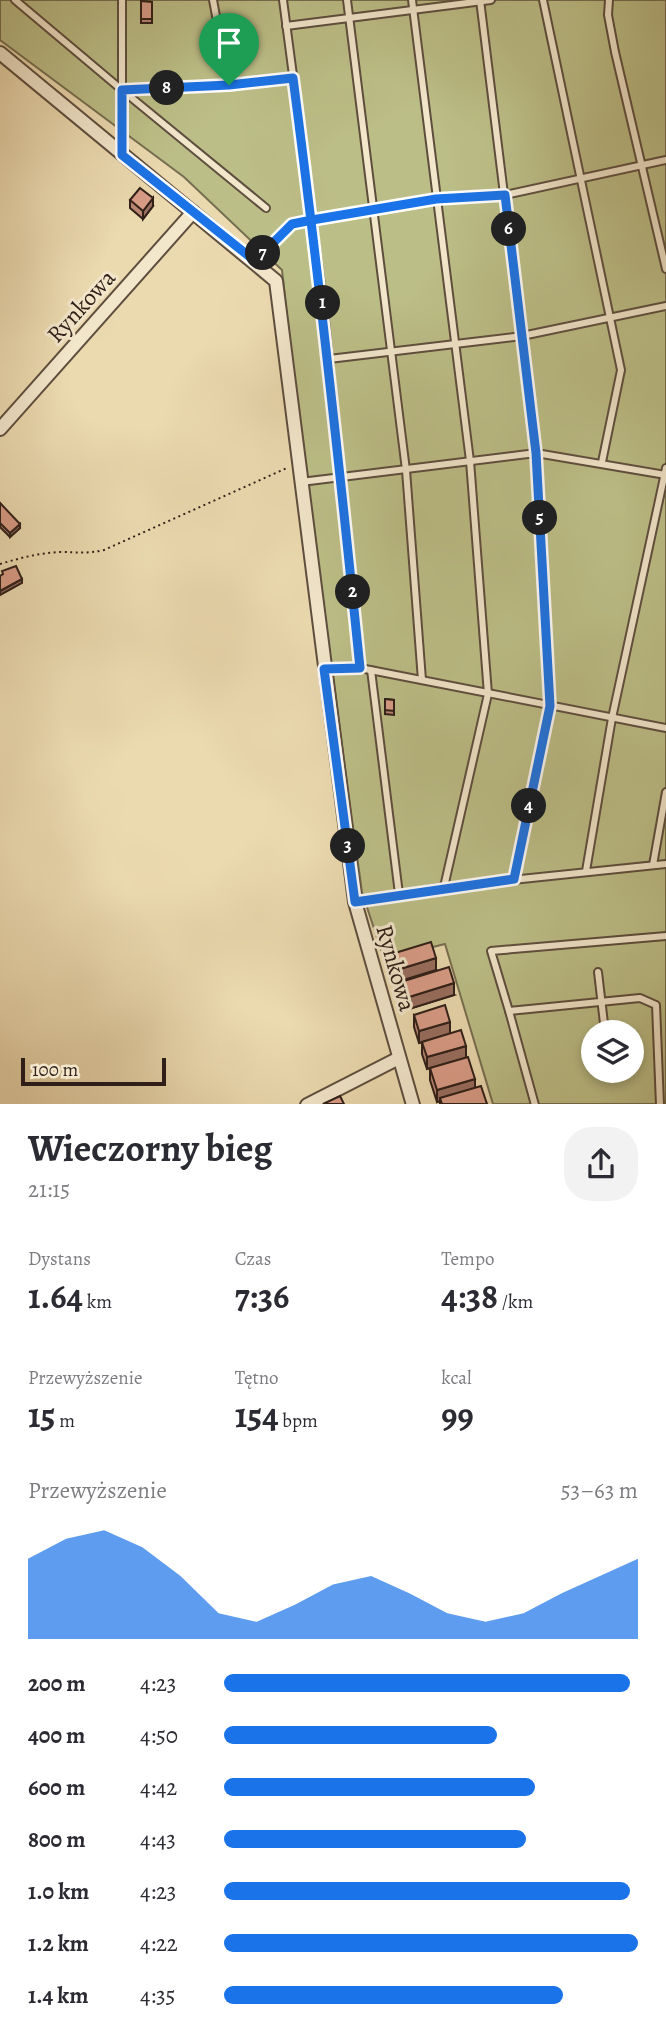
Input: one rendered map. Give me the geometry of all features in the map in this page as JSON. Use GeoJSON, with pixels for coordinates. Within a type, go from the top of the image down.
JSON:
{"type":"FeatureCollection","features":[{"type":"Feature","properties":{"kind":"street","name":"Rynkowa"},"geometry":{"type":"LineString","coordinates":[[0,53],[255,261],[275,281],[355,902],[413,1104]]}},
{"type":"Feature","properties":{"kind":"street","name":"Rynkowa"},"geometry":{"type":"LineString","coordinates":[[0,429],[193,212]]}},
{"type":"Feature","properties":{"kind":"street"},"geometry":{"type":"LineString","coordinates":[[307,1104],[399,1058]]}},
{"type":"Feature","properties":{"kind":"lane"},"geometry":{"type":"LineString","coordinates":[[15,0],[24,4],[122,90],[267,208]]}},
{"type":"Feature","properties":{"kind":"lane"},"geometry":{"type":"LineString","coordinates":[[122,0],[122,155]]}},
{"type":"Feature","properties":{"kind":"lane"},"geometry":{"type":"LineString","coordinates":[[213,0],[229,85]]}},
{"type":"Feature","properties":{"kind":"lane"},"geometry":{"type":"LineString","coordinates":[[283,0],[329,359],[360,668]]}},
{"type":"Feature","properties":{"kind":"lane"},"geometry":{"type":"LineString","coordinates":[[346,0],[375,209],[406,470],[422,680]]}},
{"type":"Feature","properties":{"kind":"lane"},"geometry":{"type":"LineString","coordinates":[[412,0],[470,461],[488,694],[444,887]]}},
{"type":"Feature","properties":{"kind":"lane"},"geometry":{"type":"LineString","coordinates":[[286,26],[491,0]]}},
{"type":"Feature","properties":{"kind":"lane"},"geometry":{"type":"LineString","coordinates":[[543,0],[578,179],[621,370],[602,462]]}},
{"type":"Feature","properties":{"kind":"lane"},"geometry":{"type":"LineString","coordinates":[[609,0],[608,15],[615,52],[666,268]]}},
{"type":"Feature","properties":{"kind":"lane"},"geometry":{"type":"LineString","coordinates":[[480,1],[536,453],[550,706],[514,879]]}},
{"type":"Feature","properties":{"kind":"lane"},"geometry":{"type":"LineString","coordinates":[[122,90],[229,85],[293,78]]}},
{"type":"Feature","properties":{"kind":"lane"},"geometry":{"type":"LineString","coordinates":[[255,261],[292,224],[436,199],[505,195],[666,160]]}},
{"type":"Feature","properties":{"kind":"lane"},"geometry":{"type":"LineString","coordinates":[[329,359],[390,349],[522,336],[666,306]]}},
{"type":"Feature","properties":{"kind":"lane"},"geometry":{"type":"LineString","coordinates":[[301,482],[536,453],[666,473],[612,718],[586,871]]}},
{"type":"Feature","properties":{"kind":"lane"},"geometry":{"type":"LineString","coordinates":[[324,669],[360,668],[666,729]]}},
{"type":"Feature","properties":{"kind":"lane"},"geometry":{"type":"LineString","coordinates":[[371,670],[399,894]]}},
{"type":"Feature","properties":{"kind":"lane"},"geometry":{"type":"LineString","coordinates":[[653,865],[666,792]]}},
{"type":"Feature","properties":{"kind":"lane"},"geometry":{"type":"LineString","coordinates":[[355,902],[444,887],[666,864]]}},
{"type":"Feature","properties":{"kind":"lane"},"geometry":{"type":"LineString","coordinates":[[535,1104],[491,951],[666,936]]}},
{"type":"Feature","properties":{"kind":"lane"},"geometry":{"type":"LineString","coordinates":[[598,972],[604,1020]]}},
{"type":"Feature","properties":{"kind":"lane"},"geometry":{"type":"LineString","coordinates":[[509,1011],[640,998],[656,1005],[660,1104]]}},
{"type":"Feature","properties":{"kind":"path"},"geometry":{"type":"LineString","coordinates":[[0,564],[35,554],[63,552],[85,555],[104,550],[288,468],[299,466]]}},
{"type":"Feature","properties":{"kind":"green space"},"geometry":{"type":"Polygon","coordinates":[[[0,0],[666,0],[666,1104],[493,1104],[445,944],[384,959],[362,892],[297,410],[282,270],[184,177],[0,40],[0,0]]]}},
{"type":"Feature","properties":{"kind":"building"},"geometry":{"type":"Polygon","coordinates":[[[141,1],[152,2],[152,19],[141,19],[141,1]]]}},
{"type":"Feature","properties":{"kind":"building"},"geometry":{"type":"Polygon","coordinates":[[[140,188],[153,198],[143,211],[130,200],[140,188]]]}},
{"type":"Feature","properties":{"kind":"building"},"geometry":{"type":"Polygon","coordinates":[[[0,503],[20,524],[10,533],[0,523],[0,503]]]}},
{"type":"Feature","properties":{"kind":"building"},"geometry":{"type":"Polygon","coordinates":[[[16,566],[22,579],[0,591],[2,571],[16,566]]]}},
{"type":"Feature","properties":{"kind":"building"},"geometry":{"type":"Polygon","coordinates":[[[385,699],[394,700],[394,711],[385,710],[385,699]]]}},
{"type":"Feature","properties":{"kind":"building"},"geometry":{"type":"Polygon","coordinates":[[[431,942],[436,958],[400,969],[395,953],[431,942]]]}},
{"type":"Feature","properties":{"kind":"building"},"geometry":{"type":"Polygon","coordinates":[[[449,967],[454,983],[409,997],[404,981],[449,967]]]}},
{"type":"Feature","properties":{"kind":"building"},"geometry":{"type":"Polygon","coordinates":[[[445,1005],[450,1022],[419,1031],[414,1015],[445,1005]]]}},
{"type":"Feature","properties":{"kind":"building"},"geometry":{"type":"Polygon","coordinates":[[[461,1030],[466,1046],[427,1057],[422,1042],[461,1030]]]}},
{"type":"Feature","properties":{"kind":"building"},"geometry":{"type":"Polygon","coordinates":[[[468,1057],[475,1079],[437,1090],[430,1068],[468,1057]]]}},
{"type":"Feature","properties":{"kind":"building"},"geometry":{"type":"Polygon","coordinates":[[[481,1086],[487,1104],[442,1104],[440,1098],[481,1086]]]}},
{"type":"Feature","properties":{"kind":"building"},"geometry":{"type":"Polygon","coordinates":[[[340,1096],[344,1104],[323,1104],[340,1096]]]}},
{"type":"Feature","properties":{"kind":"route"},"geometry":{"type":"LineString","coordinates":[[229,85],[122,90],[122,155],[255,261],[292,224],[312,220],[436,199],[505,195],[536,453],[550,706],[514,879],[435,888],[355,902],[324,669],[360,668],[323,301],[312,220],[293,78],[229,85]]}}]}
